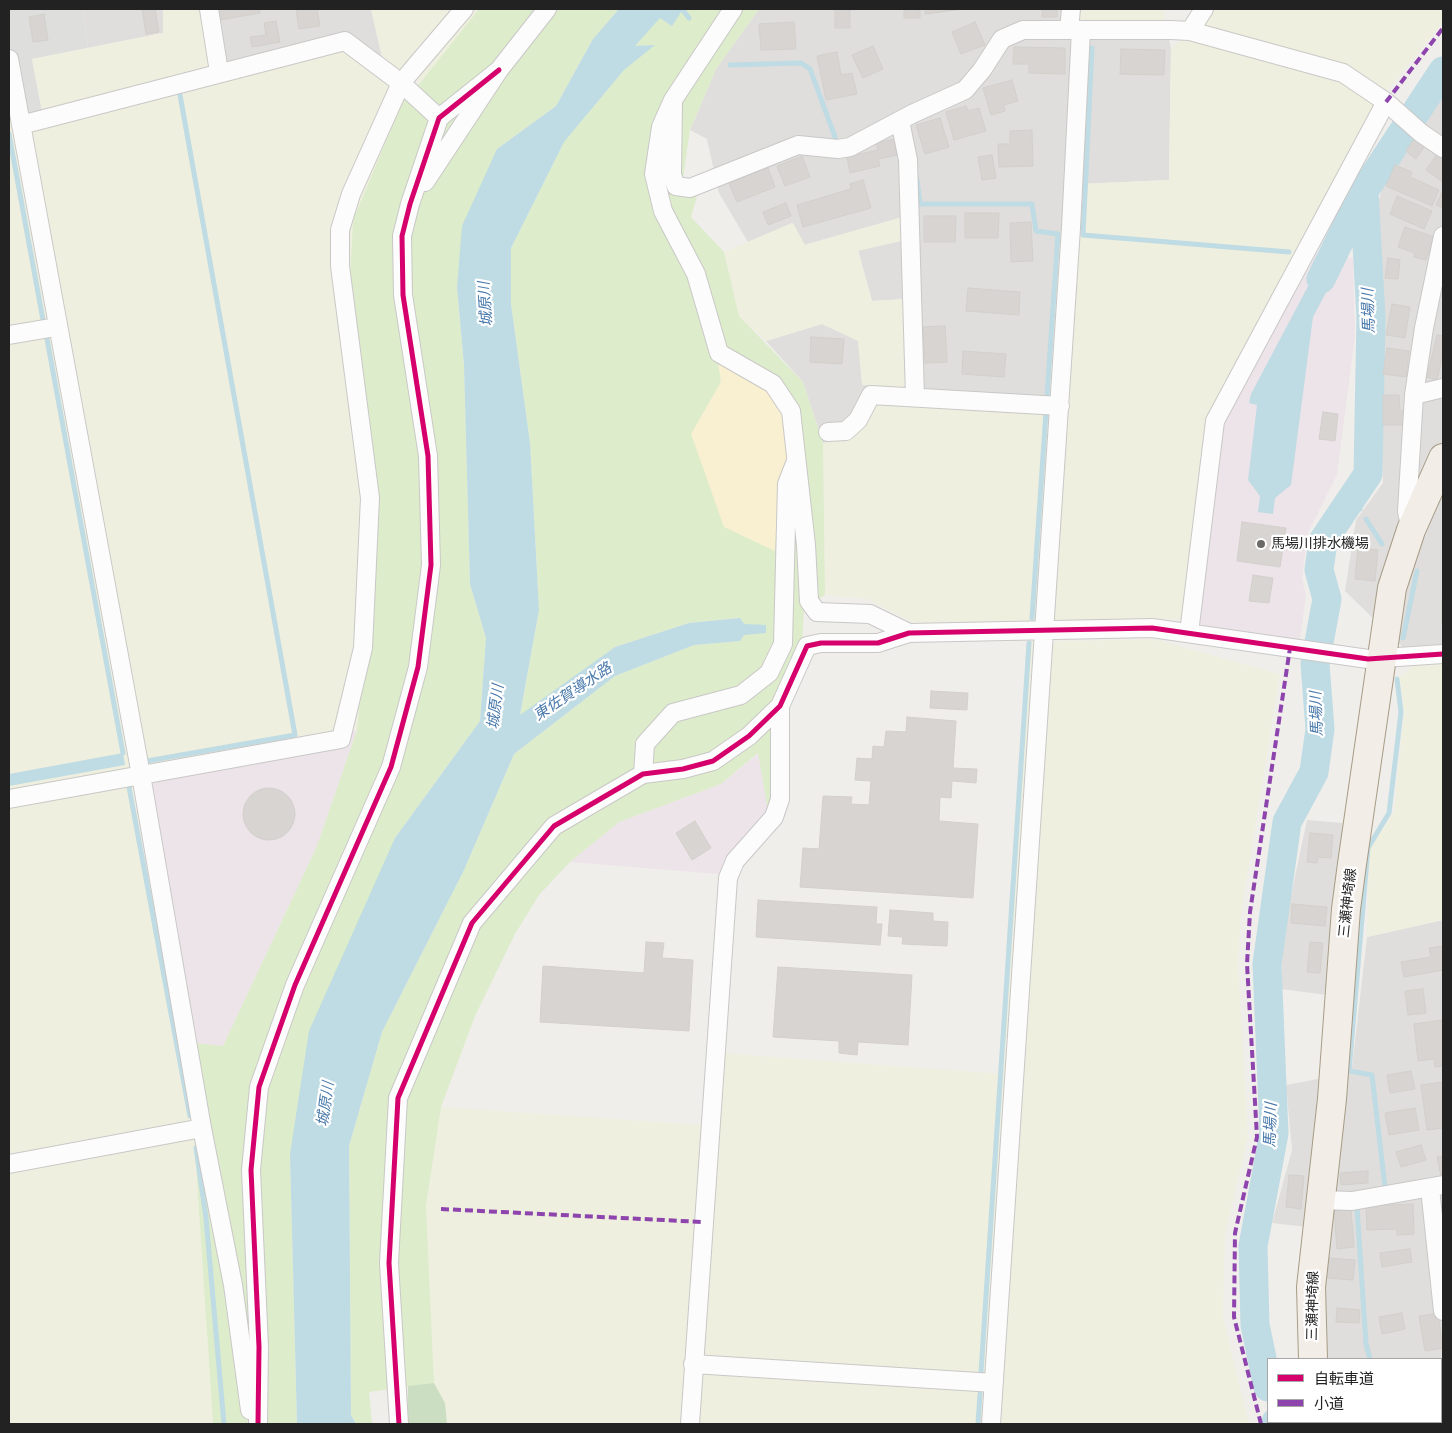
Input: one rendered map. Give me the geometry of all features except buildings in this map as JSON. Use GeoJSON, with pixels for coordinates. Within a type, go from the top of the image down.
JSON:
{"type":"FeatureCollection","features":[{"type":"Feature","properties":{"kind":"main road","name":"三瀬神埼線"},"geometry":{"type":"LineString","coordinates":[[1313,1358],[1311,1287],[1332,1099],[1346,909],[1382,657],[1392,588],[1411,530],[1441,469]]}},
{"type":"Feature","properties":{"kind":"street"},"geometry":{"type":"LineString","coordinates":[[209,9],[219,72]]}},
{"type":"Feature","properties":{"kind":"street"},"geometry":{"type":"LineString","coordinates":[[9,799],[341,738],[364,648],[370,498],[340,266],[340,230],[351,194],[401,83],[464,9]]}},
{"type":"Feature","properties":{"kind":"street"},"geometry":{"type":"LineString","coordinates":[[410,204],[499,70],[548,9]]}},
{"type":"Feature","properties":{"kind":"street"},"geometry":{"type":"LineString","coordinates":[[734,9],[673,100],[661,128],[654,174],[663,211],[696,274],[719,353],[773,384],[791,411],[806,545],[809,601],[817,612],[870,614],[909,633]]}},
{"type":"Feature","properties":{"kind":"street"},"geometry":{"type":"LineString","coordinates":[[991,1424],[1060,406],[1075,30],[1071,9]]}},
{"type":"Feature","properties":{"kind":"street"},"geometry":{"type":"LineString","coordinates":[[1190,31],[1204,9]]}},
{"type":"Feature","properties":{"kind":"street"},"geometry":{"type":"LineString","coordinates":[[673,100],[672,175],[676,186],[690,188],[798,145],[838,149],[850,147],[965,90],[982,70],[1002,39],[1023,30],[1190,31],[1343,72],[1386,102],[1421,133],[1443,148]]}},
{"type":"Feature","properties":{"kind":"street"},"geometry":{"type":"LineString","coordinates":[[21,125],[219,72],[345,41],[401,83],[439,118]]}},
{"type":"Feature","properties":{"kind":"street"},"geometry":{"type":"LineString","coordinates":[[9,59],[56,327],[140,775],[202,1128],[233,1285],[252,1424]]}},
{"type":"Feature","properties":{"kind":"street"},"geometry":{"type":"LineString","coordinates":[[258,1424],[259,1347],[251,1170],[259,1088],[294,984],[391,767],[418,667],[430,574],[428,456],[403,295],[402,236],[410,204],[439,118],[499,70]]}},
{"type":"Feature","properties":{"kind":"street"},"geometry":{"type":"LineString","coordinates":[[1188,633],[1215,421],[1386,102]]}},
{"type":"Feature","properties":{"kind":"street"},"geometry":{"type":"LineString","coordinates":[[900,121],[908,160],[915,397]]}},
{"type":"Feature","properties":{"kind":"street"},"geometry":{"type":"LineString","coordinates":[[1411,530],[1407,511],[1414,395],[1424,328],[1443,236]]}},
{"type":"Feature","properties":{"kind":"street"},"geometry":{"type":"LineString","coordinates":[[9,335],[56,327]]}},
{"type":"Feature","properties":{"kind":"street"},"geometry":{"type":"LineString","coordinates":[[1414,395],[1443,388]]}},
{"type":"Feature","properties":{"kind":"street"},"geometry":{"type":"LineString","coordinates":[[828,432],[846,431],[858,420],[870,395],[1060,406]]}},
{"type":"Feature","properties":{"kind":"street"},"geometry":{"type":"LineString","coordinates":[[643,774],[645,744],[674,713],[741,695],[769,673],[782,644],[787,484],[797,456]]}},
{"type":"Feature","properties":{"kind":"street"},"geometry":{"type":"LineString","coordinates":[[399,1424],[389,1263],[398,1098],[472,922],[554,826],[643,774],[683,769],[712,761],[749,736],[780,706],[807,646],[821,643],[878,643],[909,633],[1152,628],[1368,659],[1443,654]]}},
{"type":"Feature","properties":{"kind":"street"},"geometry":{"type":"LineString","coordinates":[[690,1424],[728,878],[735,861],[774,818],[780,799],[780,706]]}},
{"type":"Feature","properties":{"kind":"street"},"geometry":{"type":"LineString","coordinates":[[9,1164],[202,1128]]}},
{"type":"Feature","properties":{"kind":"street"},"geometry":{"type":"LineString","coordinates":[[1321,1200],[1352,1201],[1436,1187],[1443,1311]]}},
{"type":"Feature","properties":{"kind":"street"},"geometry":{"type":"LineString","coordinates":[[693,1364],[994,1383]]}},
{"type":"Feature","properties":{"kind":"shaded area"},"geometry":{"type":"Polygon","coordinates":[[[9,9],[83,9],[88,48],[32,59],[42,111],[23,117],[9,46],[9,9]]]}},
{"type":"Feature","properties":{"kind":"shaded area"},"geometry":{"type":"Polygon","coordinates":[[[83,9],[163,9],[163,33],[88,48],[83,9]]]}},
{"type":"Feature","properties":{"kind":"shaded area"},"geometry":{"type":"Polygon","coordinates":[[[205,9],[371,9],[382,57],[341,48],[217,81],[205,9]]]}},
{"type":"Feature","properties":{"kind":"shaded area"},"geometry":{"type":"Polygon","coordinates":[[[759,9],[1080,9],[1079,20],[1165,23],[1171,48],[1169,180],[1082,184],[1079,236],[1060,235],[1048,412],[853,436],[823,443],[803,382],[766,341],[822,324],[858,340],[905,299],[872,301],[858,250],[905,240],[903,217],[804,245],[792,223],[748,242],[719,193],[707,139],[690,130],[716,69],[759,9]]]}},
{"type":"Feature","properties":{"kind":"shaded area"},"geometry":{"type":"Polygon","coordinates":[[[1443,89],[1443,660],[1418,662],[1345,591],[1356,520],[1383,483],[1377,210],[1384,177],[1443,89]]]}},
{"type":"Feature","properties":{"kind":"shaded area"},"geometry":{"type":"Polygon","coordinates":[[[1317,253],[1353,258],[1355,336],[1337,475],[1308,533],[1302,578],[1306,595],[1300,640],[1204,628],[1197,619],[1223,423],[1317,253]]]}},
{"type":"Feature","properties":{"kind":"shaded area"},"geometry":{"type":"Polygon","coordinates":[[[357,730],[317,846],[223,1046],[177,1041],[130,771],[357,730]]]}},
{"type":"Feature","properties":{"kind":"shaded area"},"geometry":{"type":"Polygon","coordinates":[[[759,753],[768,811],[718,874],[570,862],[619,822],[721,784],[759,753]]]}},
{"type":"Feature","properties":{"kind":"shaded area"},"geometry":{"type":"Polygon","coordinates":[[[1307,820],[1343,823],[1327,995],[1281,989],[1283,933],[1307,820]]]}},
{"type":"Feature","properties":{"kind":"shaded area"},"geometry":{"type":"Polygon","coordinates":[[[1443,920],[1443,1424],[1328,1424],[1442,1423],[1442,1358],[1323,1358],[1324,1229],[1272,1223],[1292,1150],[1286,1085],[1345,1074],[1352,1068],[1367,937],[1443,920]]]}},
{"type":"Feature","properties":{"kind":"green space"},"geometry":{"type":"Polygon","coordinates":[[[163,9],[205,9],[217,81],[341,48],[404,98],[353,220],[350,278],[379,496],[357,730],[130,772],[177,1041],[193,1119],[213,1424],[9,1424],[9,122],[42,111],[32,59],[163,33],[163,9]]]}},
{"type":"Feature","properties":{"kind":"green space"},"geometry":{"type":"Polygon","coordinates":[[[371,9],[479,9],[420,83],[382,57],[371,9]]]}},
{"type":"Feature","properties":{"kind":"green space"},"geometry":{"type":"Polygon","coordinates":[[[479,9],[619,9],[593,39],[556,106],[497,149],[457,287],[464,365],[470,584],[486,638],[480,721],[395,838],[290,1154],[297,1424],[213,1424],[193,1119],[177,1041],[223,1046],[317,846],[357,730],[379,496],[350,278],[353,220],[404,98],[420,83],[479,9]]]}},
{"type":"Feature","properties":{"kind":"green space"},"geometry":{"type":"Polygon","coordinates":[[[683,9],[759,9],[716,69],[690,130],[683,179],[697,196],[691,217],[724,252],[739,316],[803,382],[823,443],[825,595],[804,609],[802,646],[814,654],[785,716],[784,809],[768,811],[758,753],[721,784],[619,822],[570,862],[539,895],[515,934],[475,1016],[441,1107],[426,1206],[434,1383],[369,1392],[372,1424],[356,1424],[351,1415],[349,1146],[382,1032],[464,870],[514,754],[615,676],[694,645],[740,641],[744,624],[740,618],[689,623],[615,647],[520,716],[539,610],[530,443],[511,304],[511,248],[564,142],[624,70],[654,45],[634,47],[660,17],[671,25],[683,9]],[[718,361],[721,382],[692,435],[774,550],[718,361]]]}},
{"type":"Feature","properties":{"kind":"green space"},"geometry":{"type":"Polygon","coordinates":[[[1080,9],[1163,9],[1165,23],[1079,21],[1080,9]]]}},
{"type":"Feature","properties":{"kind":"green space"},"geometry":{"type":"Polygon","coordinates":[[[1210,9],[1443,9],[1443,22],[1377,103],[1208,418],[1184,619],[914,623],[867,599],[825,595],[823,443],[853,436],[876,400],[1048,412],[1060,235],[1079,236],[1082,184],[1169,180],[1171,48],[1202,23],[1210,9]]]}},
{"type":"Feature","properties":{"kind":"green space"},"geometry":{"type":"Polygon","coordinates":[[[903,217],[905,240],[858,251],[872,301],[905,299],[909,389],[862,385],[858,341],[822,324],[766,341],[739,316],[724,252],[793,223],[805,245],[903,217]]]}},
{"type":"Feature","properties":{"kind":"green space"},"geometry":{"type":"Polygon","coordinates":[[[1153,639],[1280,674],[1241,913],[1238,964],[1248,1137],[1225,1233],[1223,1317],[1249,1424],[447,1424],[445,1403],[434,1383],[426,1206],[441,1107],[701,1125],[707,1052],[1002,1074],[1031,642],[1153,639]]]}},
{"type":"Feature","properties":{"kind":"green space"},"geometry":{"type":"Polygon","coordinates":[[[1443,660],[1443,920],[1367,937],[1369,850],[1394,812],[1404,713],[1400,677],[1418,662],[1443,660]]]}},
{"type":"Feature","properties":{"kind":"green space"},"geometry":{"type":"Polygon","coordinates":[[[434,1383],[445,1403],[447,1424],[407,1424],[408,1386],[434,1383]]]}},
{"type":"Feature","properties":{"kind":"sand"},"geometry":{"type":"Polygon","coordinates":[[[718,361],[772,391],[783,409],[790,454],[779,482],[775,551],[724,527],[691,434],[721,382],[718,361]]]}},
{"type":"Feature","properties":{"kind":"water"},"geometry":{"type":"Polygon","coordinates":[[[619,9],[683,9],[672,26],[660,18],[635,46],[655,45],[624,70],[564,142],[511,248],[511,304],[530,443],[539,610],[520,715],[615,647],[689,623],[740,618],[744,624],[766,625],[766,633],[744,635],[740,641],[694,645],[615,676],[514,754],[464,870],[382,1032],[349,1146],[351,1415],[356,1424],[297,1424],[290,1154],[309,1031],[395,838],[480,721],[486,638],[470,584],[464,365],[457,287],[462,226],[497,149],[556,106],[593,39],[619,9]]]}},
{"type":"Feature","properties":{"kind":"water"},"geometry":{"type":"Polygon","coordinates":[[[1333,239],[1347,253],[1313,317],[1291,485],[1275,498],[1273,514],[1258,512],[1260,496],[1248,480],[1257,405],[1249,403],[1251,394],[1333,239]]]}},
{"type":"Feature","properties":{"kind":"water"},"geometry":{"type":"Polygon","coordinates":[[[123,753],[125,765],[9,786],[9,774],[123,753]]]}},
{"type":"Feature","properties":{"kind":"waterway"},"geometry":{"type":"LineString","coordinates":[[682,9],[689,18]]}},
{"type":"Feature","properties":{"kind":"waterway"},"geometry":{"type":"LineString","coordinates":[[1092,48],[1083,235],[1289,252]]}},
{"type":"Feature","properties":{"kind":"waterway"},"geometry":{"type":"LineString","coordinates":[[730,65],[801,63],[810,69],[835,137]]}},
{"type":"Feature","properties":{"kind":"waterway","name":"馬場川"},"geometry":{"type":"LineString","coordinates":[[1267,1382],[1255,1325],[1253,1246],[1274,1133],[1267,964],[1287,822],[1314,772],[1320,729],[1315,664],[1327,599],[1319,570],[1323,541],[1368,474],[1371,317],[1364,191],[1443,71]]}},
{"type":"Feature","properties":{"kind":"waterway"},"geometry":{"type":"LineString","coordinates":[[147,761],[295,735],[180,95]]}},
{"type":"Feature","properties":{"kind":"waterway"},"geometry":{"type":"LineString","coordinates":[[9,134],[43,320]]}},
{"type":"Feature","properties":{"kind":"waterway"},"geometry":{"type":"LineString","coordinates":[[917,179],[920,204],[1032,204],[1036,231],[1058,234],[1032,618]]}},
{"type":"Feature","properties":{"kind":"waterway"},"geometry":{"type":"LineString","coordinates":[[1321,279],[1363,193]]}},
{"type":"Feature","properties":{"kind":"waterway"},"geometry":{"type":"LineString","coordinates":[[47,339],[123,753]]}},
{"type":"Feature","properties":{"kind":"waterway"},"geometry":{"type":"LineString","coordinates":[[1353,498],[1360,509]]}},
{"type":"Feature","properties":{"kind":"waterway"},"geometry":{"type":"LineString","coordinates":[[1366,519],[1382,544]]}},
{"type":"Feature","properties":{"kind":"waterway"},"geometry":{"type":"LineString","coordinates":[[1403,638],[1417,571]]}},
{"type":"Feature","properties":{"kind":"waterway"},"geometry":{"type":"LineString","coordinates":[[981,1372],[1029,643]]}},
{"type":"Feature","properties":{"kind":"waterway"},"geometry":{"type":"LineString","coordinates":[[1385,1187],[1372,1075],[1349,1071],[1368,848],[1389,813],[1401,712],[1397,679]]}},
{"type":"Feature","properties":{"kind":"waterway"},"geometry":{"type":"LineString","coordinates":[[129,787],[190,1116]]}},
{"type":"Feature","properties":{"kind":"waterway"},"geometry":{"type":"LineString","coordinates":[[196,1148],[206,1218],[224,1424]]}},
{"type":"Feature","properties":{"kind":"waterway"},"geometry":{"type":"LineString","coordinates":[[1361,1206],[1357,1207],[1366,1344],[1370,1358]]}},
{"type":"Feature","properties":{"kind":"waterway"},"geometry":{"type":"LineString","coordinates":[[978,1424],[980,1394]]}},
{"type":"Feature","properties":{"kind":"marked path"},"geometry":{"type":"LineString","coordinates":[[1386,102],[1443,28]]}},
{"type":"Feature","properties":{"kind":"marked path"},"geometry":{"type":"LineString","coordinates":[[1261,1424],[1234,1317],[1235,1233],[1257,1137],[1247,964],[1250,912],[1290,648]]}},
{"type":"Feature","properties":{"kind":"marked path"},"geometry":{"type":"LineString","coordinates":[[441,1209],[703,1222]]}},
{"type":"Feature","properties":{"kind":"cycle path"},"geometry":{"type":"LineString","coordinates":[[258,1424],[259,1347],[251,1170],[259,1087],[295,985],[391,767],[418,667],[431,565],[428,456],[403,295],[402,236],[410,204],[439,118],[499,70]]}},
{"type":"Feature","properties":{"kind":"cycle path"},"geometry":{"type":"LineString","coordinates":[[399,1424],[389,1263],[398,1098],[472,923],[554,826],[643,774],[683,769],[713,761],[749,736],[780,706],[807,646],[821,643],[878,643],[909,633],[1152,628],[1368,659],[1443,654]]}},
{"type":"Feature","properties":{"kind":"place","name":"馬場川排水機場"},"geometry":{"type":"Point","coordinates":[1261,544]}},
{"type":"Feature","properties":{"kind":"water label","name":"城原川"},"geometry":{"type":"Point","coordinates":[486,304]}},
{"type":"Feature","properties":{"kind":"water label","name":"東佐賀導水路"},"geometry":{"type":"Point","coordinates":[573,692]}},
{"type":"Feature","properties":{"kind":"water label","name":"城原川"},"geometry":{"type":"Point","coordinates":[496,707]}},
{"type":"Feature","properties":{"kind":"water label","name":"城原川"},"geometry":{"type":"Point","coordinates":[326,1104]}}]}
